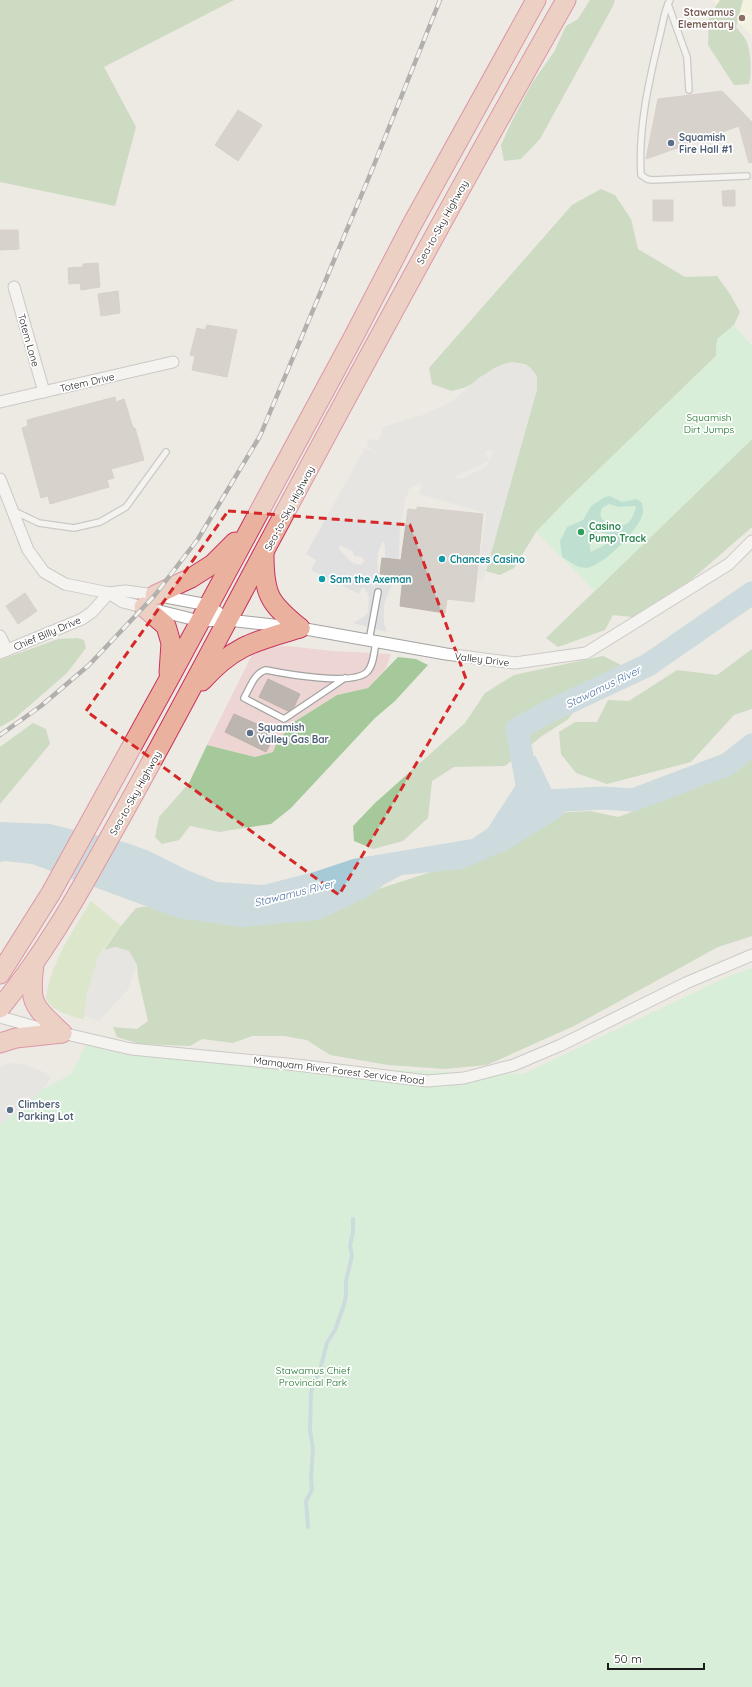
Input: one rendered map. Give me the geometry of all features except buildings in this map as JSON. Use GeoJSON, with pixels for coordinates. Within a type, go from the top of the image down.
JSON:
{"type":"FeatureCollection","features":[{"type":"Feature","properties":{"kind":"highway"},"geometry":{"type":"LineString","coordinates":[[0,974],[37,916],[99,805],[354,336],[410,228],[536,0]]}},
{"type":"Feature","properties":{"kind":"highway","name":"Sea-to-Sky Highway"},"geometry":{"type":"LineString","coordinates":[[0,1008],[19,986],[78,895],[127,808],[393,311],[566,0]]}},
{"type":"Feature","properties":{"kind":"highway"},"geometry":{"type":"LineString","coordinates":[[168,679],[172,643],[166,626],[150,601],[213,564],[249,529]]}},
{"type":"Feature","properties":{"kind":"highway"},"geometry":{"type":"LineString","coordinates":[[264,553],[264,577],[268,594],[282,613],[300,628]]}},
{"type":"Feature","properties":{"kind":"highway"},"geometry":{"type":"LineString","coordinates":[[185,700],[216,666],[237,650],[260,640],[300,628]]}},
{"type":"Feature","properties":{"kind":"highway"},"geometry":{"type":"LineString","coordinates":[[0,950],[37,916]]}},
{"type":"Feature","properties":{"kind":"highway"},"geometry":{"type":"LineString","coordinates":[[34,962],[32,986],[34,1001],[40,1011],[62,1033]]}},
{"type":"Feature","properties":{"kind":"highway"},"geometry":{"type":"LineString","coordinates":[[0,1042],[16,1038],[62,1033]]}},
{"type":"Feature","properties":{"kind":"street","name":"Totem Lane"},"geometry":{"type":"LineString","coordinates":[[14,287],[44,392]]}},
{"type":"Feature","properties":{"kind":"street","name":"Totem Drive"},"geometry":{"type":"LineString","coordinates":[[0,402],[173,362]]}},
{"type":"Feature","properties":{"kind":"street"},"geometry":{"type":"LineString","coordinates":[[0,479],[28,550],[44,572],[65,584],[109,593],[125,591],[150,601],[204,613]]}},
{"type":"Feature","properties":{"kind":"street","name":"Valley Drive"},"geometry":{"type":"LineString","coordinates":[[204,613],[228,620],[300,628],[446,654],[515,663],[586,653],[729,564],[752,541]]}},
{"type":"Feature","properties":{"kind":"street"},"geometry":{"type":"LineString","coordinates":[[109,593],[123,602],[150,601],[228,620]]}},
{"type":"Feature","properties":{"kind":"street","name":"Chief Billy Drive"},"geometry":{"type":"LineString","coordinates":[[3,651],[82,619],[92,612],[109,593]]}},
{"type":"Feature","properties":{"kind":"street"},"geometry":{"type":"LineString","coordinates":[[0,636],[3,651]]}},
{"type":"Feature","properties":{"kind":"street","name":"Mamquam River Forest Service Road"},"geometry":{"type":"LineString","coordinates":[[0,1017],[131,1049],[297,1064],[427,1081],[464,1078],[514,1065],[534,1057],[686,983],[752,955]]}},
{"type":"Feature","properties":{"kind":"lane"},"geometry":{"type":"LineString","coordinates":[[669,2],[687,56],[689,90]]}},
{"type":"Feature","properties":{"kind":"lane"},"geometry":{"type":"LineString","coordinates":[[669,2],[649,79],[644,120],[641,175],[652,180],[747,176]]}},
{"type":"Feature","properties":{"kind":"lane"},"geometry":{"type":"LineString","coordinates":[[12,510],[39,523],[74,528],[100,522],[126,507],[166,452]]}},
{"type":"Feature","properties":{"kind":"lane"},"geometry":{"type":"LineString","coordinates":[[345,678],[284,719],[244,698],[256,676],[266,670],[310,678],[345,678],[360,676],[367,672],[370,667],[378,592]]}},
{"type":"Feature","properties":{"kind":"highlighted area"},"geometry":{"type":"Polygon","coordinates":[[[228,511],[410,525],[466,679],[339,895],[86,711],[228,511]]]}},
{"type":"Feature","properties":{"kind":"shaded area","name":"Stawamus Elementary"},"geometry":{"type":"Polygon","coordinates":[[[752,0],[752,35],[713,1],[752,0]]]}},
{"type":"Feature","properties":{"kind":"shaded area"},"geometry":{"type":"Polygon","coordinates":[[[512,362],[530,367],[537,376],[537,389],[483,581],[477,578],[486,513],[419,494],[422,484],[419,483],[409,489],[405,500],[400,525],[399,557],[395,578],[384,604],[384,624],[387,632],[353,623],[365,616],[368,612],[369,597],[365,588],[362,588],[359,594],[311,570],[316,560],[306,554],[365,448],[375,453],[366,446],[370,438],[377,441],[383,427],[422,415],[445,405],[456,398],[480,377],[504,364],[512,362]],[[490,449],[485,452],[489,461],[456,476],[455,478],[461,479],[487,466],[493,452],[493,450],[490,449]],[[383,541],[379,549],[377,561],[380,578],[382,576],[385,557],[385,547],[383,541]],[[340,545],[339,549],[349,560],[356,564],[361,565],[364,562],[363,557],[354,556],[353,551],[340,545]]]}},
{"type":"Feature","properties":{"kind":"shaded area","name":"Squamish Valley Gas Bar"},"geometry":{"type":"Polygon","coordinates":[[[287,646],[333,651],[391,654],[386,668],[368,688],[337,695],[294,722],[277,742],[273,752],[256,757],[207,745],[254,651],[271,647],[287,646]]]}},
{"type":"Feature","properties":{"kind":"shaded area"},"geometry":{"type":"Polygon","coordinates":[[[116,947],[129,951],[137,965],[128,989],[99,1021],[84,1016],[87,994],[99,954],[104,950],[116,947]]]}},
{"type":"Feature","properties":{"kind":"shaded area","name":"Climbers Parking Lot"},"geometry":{"type":"Polygon","coordinates":[[[9,1063],[26,1065],[44,1072],[51,1078],[38,1094],[0,1125],[0,1067],[9,1063]]]}},
{"type":"Feature","properties":{"kind":"green space"},"geometry":{"type":"Polygon","coordinates":[[[0,0],[234,0],[104,67],[136,127],[115,206],[0,182],[0,0]]]}},
{"type":"Feature","properties":{"kind":"green space"},"geometry":{"type":"Polygon","coordinates":[[[590,0],[615,0],[540,139],[521,159],[504,161],[501,145],[532,83],[554,52],[566,26],[578,19],[590,0]]]}},
{"type":"Feature","properties":{"kind":"green space"},"geometry":{"type":"Polygon","coordinates":[[[720,0],[743,0],[736,27],[746,40],[749,50],[751,68],[749,84],[734,85],[708,45],[709,17],[720,0]]]}},
{"type":"Feature","properties":{"kind":"green space"},"geometry":{"type":"Polygon","coordinates":[[[601,189],[615,195],[631,219],[638,249],[685,277],[717,276],[730,294],[740,312],[734,325],[717,340],[716,356],[567,500],[536,532],[514,568],[500,575],[486,571],[537,389],[527,365],[518,363],[503,364],[496,367],[470,385],[452,391],[432,384],[429,368],[572,205],[601,189]]]}},
{"type":"Feature","properties":{"kind":"green space","name":"Squamish Dirt Jumps"},"geometry":{"type":"Polygon","coordinates":[[[734,325],[752,346],[752,439],[595,591],[536,532],[567,500],[716,356],[717,339],[734,325]]]}},
{"type":"Feature","properties":{"kind":"green space"},"geometry":{"type":"Polygon","coordinates":[[[752,439],[752,527],[691,580],[632,617],[613,615],[605,630],[558,647],[546,638],[752,439]]]}},
{"type":"Feature","properties":{"kind":"green space","name":"Casino Pump Track"},"geometry":{"type":"Polygon","coordinates":[[[610,496],[622,502],[637,499],[642,503],[643,514],[634,530],[611,554],[594,566],[587,568],[580,567],[562,557],[560,541],[567,527],[583,520],[591,506],[605,497],[610,496]],[[609,504],[602,508],[602,519],[605,522],[620,526],[630,521],[636,508],[635,506],[619,507],[609,504]],[[598,531],[591,541],[591,552],[610,542],[607,534],[598,531]]]}},
{"type":"Feature","properties":{"kind":"green space"},"geometry":{"type":"Polygon","coordinates":[[[77,638],[84,640],[86,648],[67,673],[14,719],[0,727],[0,660],[58,639],[77,638]]]}},
{"type":"Feature","properties":{"kind":"green space"},"geometry":{"type":"Polygon","coordinates":[[[752,649],[752,709],[734,715],[691,762],[607,784],[576,773],[561,754],[559,732],[575,722],[597,722],[608,700],[629,701],[677,670],[717,675],[752,649]]]}},
{"type":"Feature","properties":{"kind":"green space"},"geometry":{"type":"Polygon","coordinates":[[[603,656],[623,666],[613,681],[589,694],[567,720],[542,736],[505,766],[454,767],[432,781],[428,818],[403,841],[373,849],[354,841],[353,826],[375,803],[465,723],[485,693],[514,675],[603,656]]]}},
{"type":"Feature","properties":{"kind":"green space"},"geometry":{"type":"Polygon","coordinates":[[[398,657],[416,659],[428,665],[395,701],[375,718],[291,808],[271,824],[219,832],[190,826],[179,840],[162,844],[155,837],[159,817],[189,783],[207,745],[255,757],[273,752],[277,742],[294,722],[337,695],[368,688],[398,657]]]}},
{"type":"Feature","properties":{"kind":"green space"},"geometry":{"type":"Polygon","coordinates":[[[33,723],[46,729],[50,744],[0,804],[0,747],[33,723]]]}},
{"type":"Feature","properties":{"kind":"green space"},"geometry":{"type":"Polygon","coordinates":[[[752,747],[752,936],[718,947],[574,1026],[487,1065],[445,1069],[388,1065],[330,1055],[307,1040],[284,1036],[252,1036],[233,1043],[202,1039],[190,1046],[140,1044],[117,1037],[113,1027],[137,1029],[148,1021],[138,977],[137,965],[116,947],[104,950],[136,908],[155,905],[363,894],[474,858],[554,813],[590,811],[618,817],[653,804],[752,747]]]}},
{"type":"Feature","properties":{"kind":"green space"},"geometry":{"type":"Polygon","coordinates":[[[91,901],[121,926],[99,955],[87,994],[84,1019],[81,1019],[56,1009],[48,1002],[46,998],[53,971],[58,959],[91,901]]]}},
{"type":"Feature","properties":{"kind":"green space","name":"Stawamus Chief Provincial Park"},"geometry":{"type":"Polygon","coordinates":[[[752,968],[752,1687],[0,1687],[0,1112],[71,1074],[81,1056],[80,1054],[89,1042],[366,1069],[523,1074],[729,976],[752,968]]]}},
{"type":"Feature","properties":{"kind":"water"},"geometry":{"type":"Polygon","coordinates":[[[535,755],[564,815],[507,850],[463,869],[402,875],[385,884],[368,897],[319,920],[241,927],[178,918],[32,864],[5,861],[0,862],[0,822],[50,824],[127,843],[149,851],[187,870],[217,882],[263,885],[314,872],[353,859],[472,839],[488,828],[535,755]]]}},
{"type":"Feature","properties":{"kind":"waterway","name":"Stawamus River"},"geometry":{"type":"LineString","coordinates":[[530,801],[517,729],[548,712],[648,665],[752,593]]}},
{"type":"Feature","properties":{"kind":"waterway","name":"Stawamus River"},"geometry":{"type":"LineString","coordinates":[[528,811],[547,801],[603,798],[633,800],[728,764],[752,745]]}},
{"type":"Feature","properties":{"kind":"waterway"},"geometry":{"type":"LineString","coordinates":[[308,1527],[306,1501],[312,1490],[311,1478],[313,1449],[310,1430],[311,1393],[314,1382],[320,1370],[327,1343],[335,1330],[346,1296],[346,1281],[352,1256],[350,1245],[353,1232],[353,1219]]}},
{"type":"Feature","properties":{"kind":"railway"},"geometry":{"type":"LineString","coordinates":[[0,735],[41,706],[89,665],[155,595],[198,539],[260,436],[372,170],[440,0]]}},
{"type":"Feature","properties":{"kind":"place","name":"Stawamus Elementary"},"geometry":{"type":"Point","coordinates":[742,18]}},
{"type":"Feature","properties":{"kind":"place","name":"Squamish Fire Hall #1"},"geometry":{"type":"Point","coordinates":[671,143]}},
{"type":"Feature","properties":{"kind":"place","name":"Casino Pump Track"},"geometry":{"type":"Point","coordinates":[581,532]}},
{"type":"Feature","properties":{"kind":"place","name":"Chances Casino"},"geometry":{"type":"Point","coordinates":[442,559]}},
{"type":"Feature","properties":{"kind":"place","name":"Sam the Axeman"},"geometry":{"type":"Point","coordinates":[322,579]}},
{"type":"Feature","properties":{"kind":"place","name":"Squamish Valley Gas Bar"},"geometry":{"type":"Point","coordinates":[250,733]}},
{"type":"Feature","properties":{"kind":"place","name":"Climbers Parking Lot"},"geometry":{"type":"Point","coordinates":[10,1110]}}]}
